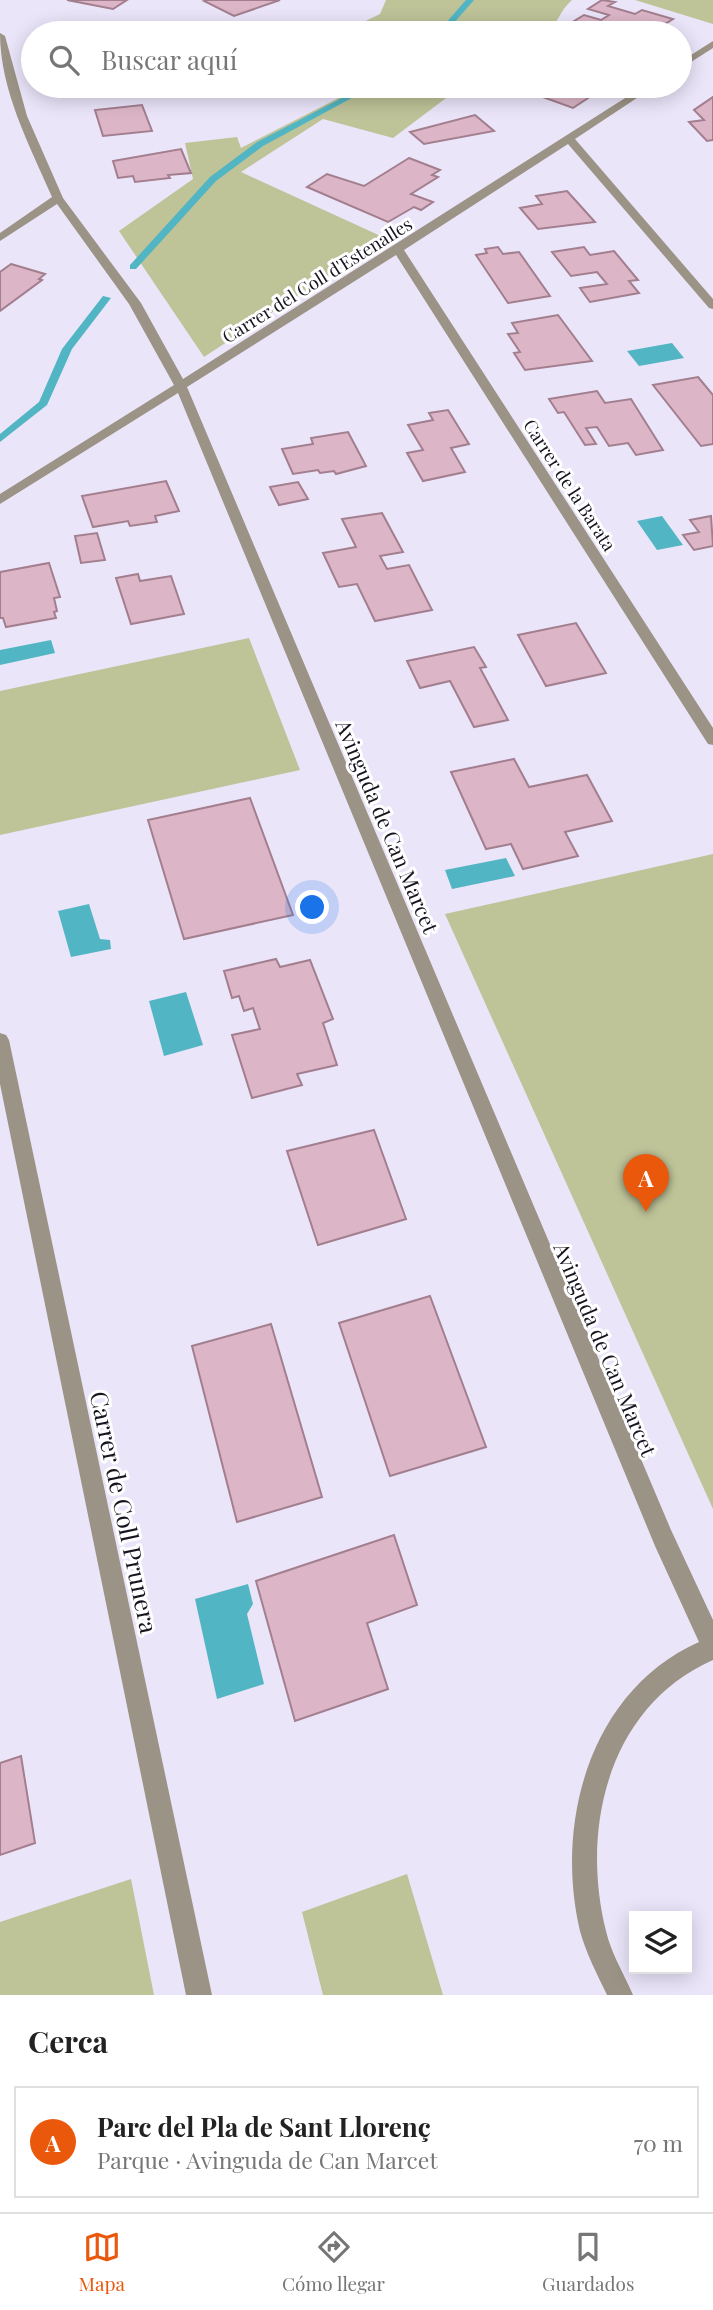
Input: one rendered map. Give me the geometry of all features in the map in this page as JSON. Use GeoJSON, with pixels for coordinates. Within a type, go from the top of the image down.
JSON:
{"type":"FeatureCollection","features":[{"type":"Feature","properties":{"kind":"street","name":"Avinguda de Can Marcet"},"geometry":{"type":"LineString","coordinates":[[0,36],[22,116],[58,198],[135,303],[181,387],[663,1538],[713,1647]]}},
{"type":"Feature","properties":{"kind":"street"},"geometry":{"type":"LineString","coordinates":[[692,58],[713,44]]}},
{"type":"Feature","properties":{"kind":"street","name":"Carrer del Coll d'Estenalles"},"geometry":{"type":"LineString","coordinates":[[0,500],[398,250],[632,98]]}},
{"type":"Feature","properties":{"kind":"street"},"geometry":{"type":"LineString","coordinates":[[569,139],[713,306]]}},
{"type":"Feature","properties":{"kind":"street"},"geometry":{"type":"LineString","coordinates":[[0,238],[58,198]]}},
{"type":"Feature","properties":{"kind":"street","name":"Carrer de la Barata"},"geometry":{"type":"LineString","coordinates":[[398,250],[713,740]]}},
{"type":"Feature","properties":{"kind":"street","name":"Carrer de Coll Prunera"},"geometry":{"type":"LineString","coordinates":[[0,1040],[199,1995]]}},
{"type":"Feature","properties":{"kind":"street"},"geometry":{"type":"LineString","coordinates":[[620,1995],[593,1932],[583,1849],[595,1773],[622,1718],[667,1671],[713,1647]]}},
{"type":"Feature","properties":{"kind":"green space"},"geometry":{"type":"Polygon","coordinates":[[[386,0],[572,0],[556,21],[366,21],[380,14],[386,0]]]}},
{"type":"Feature","properties":{"kind":"green space"},"geometry":{"type":"Polygon","coordinates":[[[635,0],[713,0],[713,24],[635,0]]]}},
{"type":"Feature","properties":{"kind":"green space"},"geometry":{"type":"Polygon","coordinates":[[[339,98],[446,98],[393,138],[323,119],[241,172],[385,238],[204,357],[119,231],[193,179],[185,143],[237,137],[241,148],[339,98]]]}},
{"type":"Feature","properties":{"kind":"green space"},"geometry":{"type":"Polygon","coordinates":[[[249,638],[300,770],[0,835],[0,691],[249,638]]]}},
{"type":"Feature","properties":{"kind":"green space"},"geometry":{"type":"Polygon","coordinates":[[[713,854],[713,1509],[445,914],[713,854]]]}},
{"type":"Feature","properties":{"kind":"green space"},"geometry":{"type":"Polygon","coordinates":[[[407,1874],[443,1995],[323,1995],[302,1912],[407,1874]]]}},
{"type":"Feature","properties":{"kind":"green space"},"geometry":{"type":"Polygon","coordinates":[[[131,1879],[154,1995],[0,1995],[0,1922],[131,1879]]]}},
{"type":"Feature","properties":{"kind":"water"},"geometry":{"type":"Polygon","coordinates":[[[672,343],[684,358],[639,366],[627,351],[672,343]]]}},
{"type":"Feature","properties":{"kind":"water"},"geometry":{"type":"Polygon","coordinates":[[[662,516],[683,545],[657,550],[637,521],[662,516]]]}},
{"type":"Feature","properties":{"kind":"water"},"geometry":{"type":"Polygon","coordinates":[[[51,640],[55,653],[0,665],[0,650],[51,640]]]}},
{"type":"Feature","properties":{"kind":"water"},"geometry":{"type":"Polygon","coordinates":[[[506,858],[515,876],[452,889],[445,870],[506,858]]]}},
{"type":"Feature","properties":{"kind":"water"},"geometry":{"type":"Polygon","coordinates":[[[89,904],[100,939],[110,940],[111,949],[71,957],[58,911],[89,904]]]}},
{"type":"Feature","properties":{"kind":"water"},"geometry":{"type":"Polygon","coordinates":[[[186,992],[203,1045],[164,1056],[149,1001],[186,992]]]}},
{"type":"Feature","properties":{"kind":"water"},"geometry":{"type":"Polygon","coordinates":[[[248,1584],[253,1604],[247,1614],[264,1684],[217,1699],[195,1599],[248,1584]]]}},
{"type":"Feature","properties":{"kind":"building"},"geometry":{"type":"Polygon","coordinates":[[[67,0],[127,0],[113,9],[67,0]]]}},
{"type":"Feature","properties":{"kind":"building"},"geometry":{"type":"Polygon","coordinates":[[[280,0],[234,16],[204,1],[280,0]]]}},
{"type":"Feature","properties":{"kind":"building"},"geometry":{"type":"Polygon","coordinates":[[[602,0],[615,2],[608,6],[635,14],[642,10],[673,19],[574,21],[584,15],[601,20],[609,15],[588,9],[602,0]]]}},
{"type":"Feature","properties":{"kind":"building"},"geometry":{"type":"Polygon","coordinates":[[[713,97],[713,140],[707,141],[689,122],[704,120],[694,110],[713,97]]]}},
{"type":"Feature","properties":{"kind":"building"},"geometry":{"type":"Polygon","coordinates":[[[545,98],[588,98],[573,108],[545,98]]]}},
{"type":"Feature","properties":{"kind":"building"},"geometry":{"type":"Polygon","coordinates":[[[142,105],[152,131],[103,136],[95,110],[142,105]]]}},
{"type":"Feature","properties":{"kind":"building"},"geometry":{"type":"Polygon","coordinates":[[[475,115],[494,131],[424,144],[410,132],[475,115]]]}},
{"type":"Feature","properties":{"kind":"building"},"geometry":{"type":"Polygon","coordinates":[[[181,149],[191,173],[135,182],[133,176],[118,178],[113,161],[181,149]]]}},
{"type":"Feature","properties":{"kind":"building"},"geometry":{"type":"Polygon","coordinates":[[[409,158],[440,170],[432,175],[438,177],[411,194],[433,202],[421,210],[414,207],[388,222],[307,187],[327,174],[364,186],[409,158]]]}},
{"type":"Feature","properties":{"kind":"building"},"geometry":{"type":"Polygon","coordinates":[[[567,191],[595,222],[538,229],[520,208],[542,204],[536,196],[567,191]]]}},
{"type":"Feature","properties":{"kind":"building"},"geometry":{"type":"Polygon","coordinates":[[[498,247],[503,254],[519,252],[550,296],[508,303],[476,255],[487,253],[485,249],[498,247]]]}},
{"type":"Feature","properties":{"kind":"building"},"geometry":{"type":"Polygon","coordinates":[[[584,247],[590,255],[614,251],[638,280],[629,281],[639,293],[590,302],[580,288],[607,284],[597,272],[571,276],[552,252],[584,247]]]}},
{"type":"Feature","properties":{"kind":"building"},"geometry":{"type":"Polygon","coordinates":[[[11,264],[45,274],[39,279],[42,280],[0,311],[0,272],[11,264]]]}},
{"type":"Feature","properties":{"kind":"building"},"geometry":{"type":"Polygon","coordinates":[[[558,315],[592,361],[525,370],[514,353],[520,352],[508,334],[518,333],[512,323],[558,315]]]}},
{"type":"Feature","properties":{"kind":"building"},"geometry":{"type":"Polygon","coordinates":[[[698,377],[713,395],[713,444],[701,446],[653,385],[698,377]]]}},
{"type":"Feature","properties":{"kind":"building"},"geometry":{"type":"Polygon","coordinates":[[[597,391],[605,403],[631,399],[663,450],[636,455],[628,443],[609,446],[597,427],[586,428],[596,444],[585,445],[564,412],[558,413],[549,399],[597,391]]]}},
{"type":"Feature","properties":{"kind":"building"},"geometry":{"type":"Polygon","coordinates":[[[448,410],[469,444],[451,448],[465,472],[423,481],[407,453],[423,450],[408,425],[433,420],[429,413],[448,410]]]}},
{"type":"Feature","properties":{"kind":"building"},"geometry":{"type":"Polygon","coordinates":[[[348,432],[366,466],[336,474],[334,471],[320,473],[318,470],[293,474],[282,449],[313,444],[311,438],[348,432]]]}},
{"type":"Feature","properties":{"kind":"building"},"geometry":{"type":"Polygon","coordinates":[[[166,481],[179,511],[155,516],[157,522],[130,526],[128,521],[93,527],[82,496],[166,481]]]}},
{"type":"Feature","properties":{"kind":"building"},"geometry":{"type":"Polygon","coordinates":[[[298,482],[308,499],[279,505],[270,487],[298,482]]]}},
{"type":"Feature","properties":{"kind":"building"},"geometry":{"type":"Polygon","coordinates":[[[382,513],[403,552],[380,556],[387,569],[409,565],[432,610],[375,621],[357,584],[339,587],[323,553],[356,547],[342,519],[382,513]]]}},
{"type":"Feature","properties":{"kind":"building"},"geometry":{"type":"Polygon","coordinates":[[[711,516],[713,546],[694,550],[683,535],[699,532],[690,520],[711,516]]]}},
{"type":"Feature","properties":{"kind":"building"},"geometry":{"type":"Polygon","coordinates":[[[97,533],[105,560],[81,563],[75,536],[97,533]]]}},
{"type":"Feature","properties":{"kind":"building"},"geometry":{"type":"Polygon","coordinates":[[[49,563],[60,597],[54,598],[56,618],[6,627],[3,618],[0,618],[0,572],[49,563]]]}},
{"type":"Feature","properties":{"kind":"building"},"geometry":{"type":"Polygon","coordinates":[[[138,574],[140,581],[171,576],[184,614],[131,624],[116,578],[138,574]]]}},
{"type":"Feature","properties":{"kind":"building"},"geometry":{"type":"Polygon","coordinates":[[[576,623],[606,673],[546,686],[518,635],[576,623]]]}},
{"type":"Feature","properties":{"kind":"building"},"geometry":{"type":"Polygon","coordinates":[[[474,647],[486,667],[480,668],[508,720],[474,727],[450,681],[420,688],[407,661],[474,647]]]}},
{"type":"Feature","properties":{"kind":"building"},"geometry":{"type":"Polygon","coordinates":[[[514,759],[529,787],[587,775],[612,821],[565,832],[578,856],[523,869],[511,844],[486,849],[451,772],[514,759]]]}},
{"type":"Feature","properties":{"kind":"building"},"geometry":{"type":"Polygon","coordinates":[[[250,798],[293,915],[184,939],[148,820],[250,798]]]}},
{"type":"Feature","properties":{"kind":"building"},"geometry":{"type":"Polygon","coordinates":[[[276,959],[280,967],[310,960],[333,1019],[323,1023],[337,1065],[297,1074],[302,1085],[252,1098],[232,1035],[260,1029],[253,1008],[244,1011],[239,996],[232,998],[224,971],[276,959]]]}},
{"type":"Feature","properties":{"kind":"building"},"geometry":{"type":"Polygon","coordinates":[[[374,1130],[406,1219],[318,1245],[287,1151],[374,1130]]]}},
{"type":"Feature","properties":{"kind":"building"},"geometry":{"type":"Polygon","coordinates":[[[430,1296],[486,1447],[390,1476],[339,1323],[430,1296]]]}},
{"type":"Feature","properties":{"kind":"building"},"geometry":{"type":"Polygon","coordinates":[[[271,1324],[322,1497],[237,1522],[192,1346],[271,1324]]]}},
{"type":"Feature","properties":{"kind":"building"},"geometry":{"type":"Polygon","coordinates":[[[394,1535],[417,1605],[367,1623],[388,1689],[295,1721],[256,1581],[394,1535]]]}},
{"type":"Feature","properties":{"kind":"building"},"geometry":{"type":"Polygon","coordinates":[[[21,1756],[35,1843],[0,1855],[0,1763],[21,1756]]]}},
{"type":"Feature","properties":{"kind":"waterway"},"geometry":{"type":"LineString","coordinates":[[452,21],[470,0]]}},
{"type":"Feature","properties":{"kind":"waterway"},"geometry":{"type":"LineString","coordinates":[[133,267],[213,179],[260,144],[347,98]]}},
{"type":"Feature","properties":{"kind":"waterway"},"geometry":{"type":"LineString","coordinates":[[0,439],[43,403],[67,349],[106,298]]}},
{"type":"Feature","properties":{"kind":"place","name":"Parc del Pla de Sant Llorenç"},"geometry":{"type":"Point","coordinates":[646,1212]}}]}
